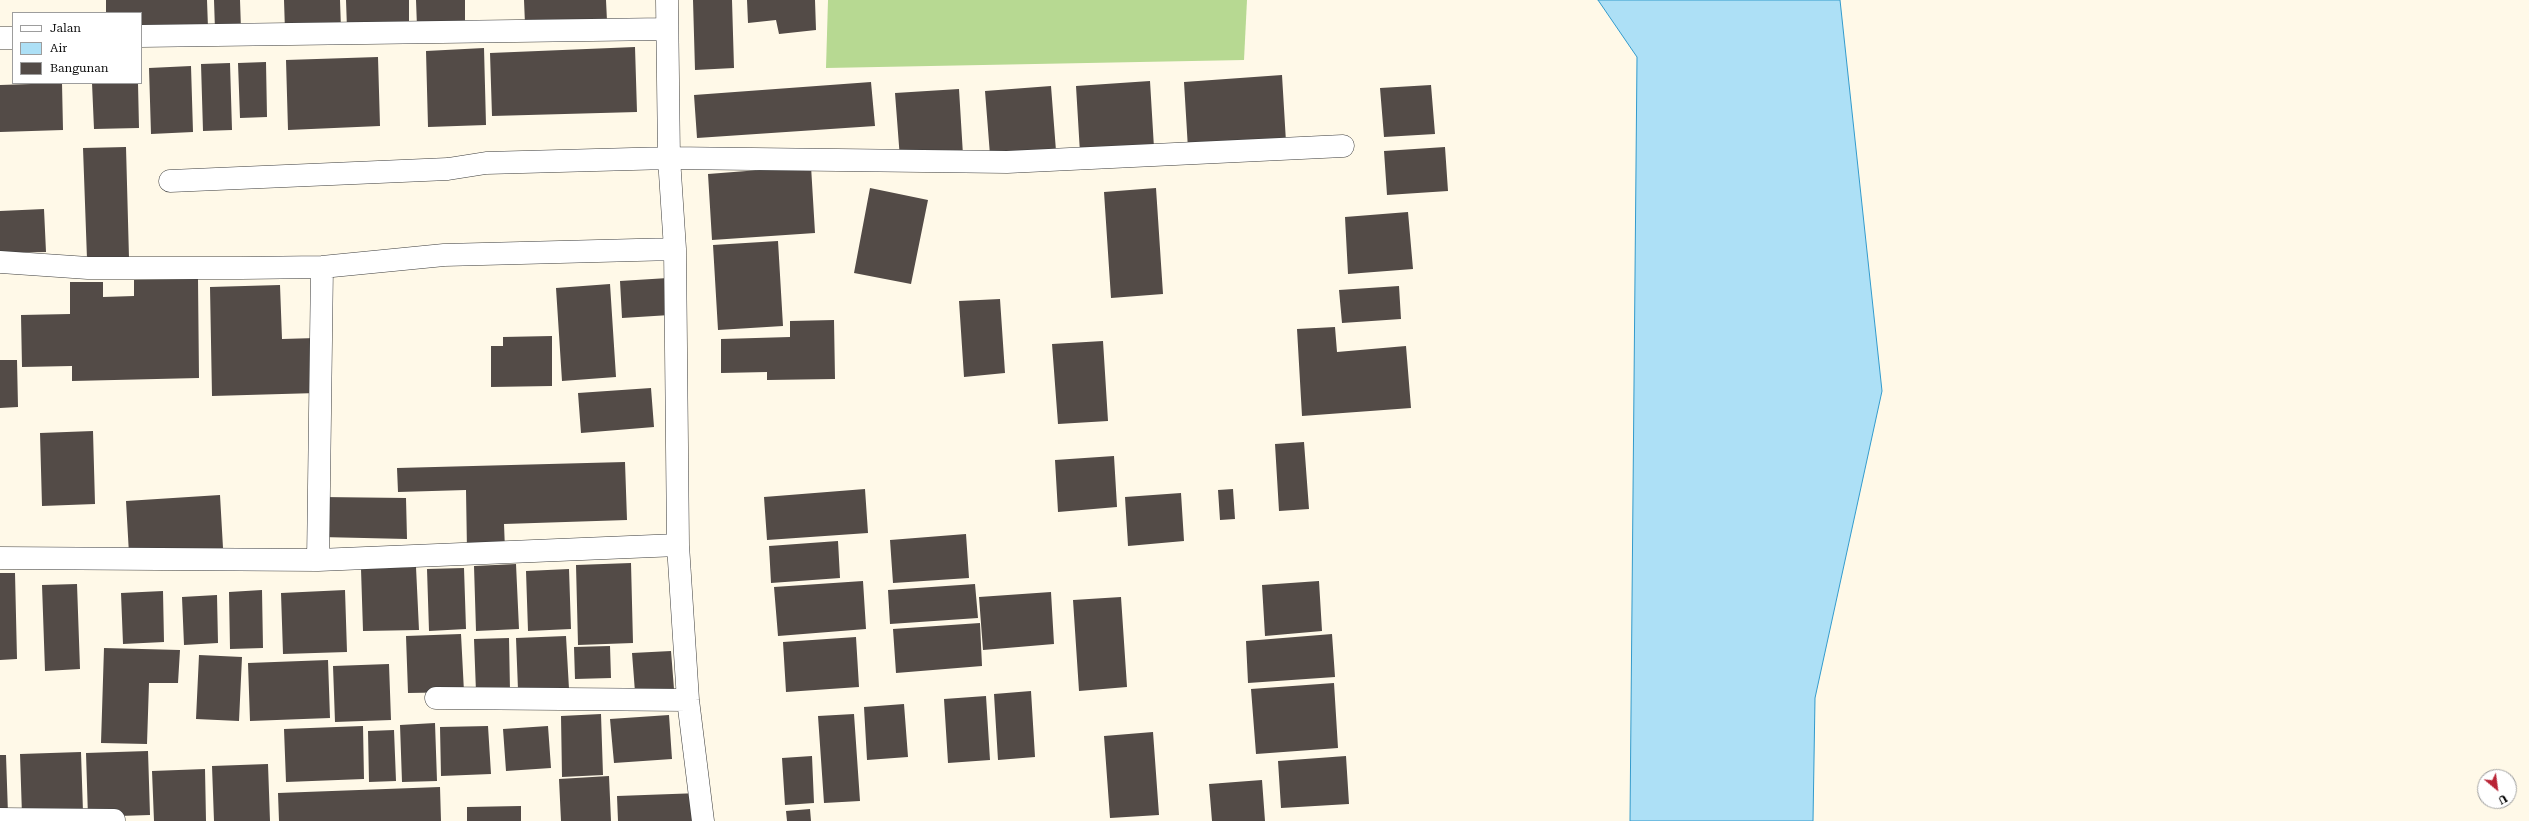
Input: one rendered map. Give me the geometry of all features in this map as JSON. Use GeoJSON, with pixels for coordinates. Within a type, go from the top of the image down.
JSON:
{"type":"FeatureCollection","features":[{"type":"Feature","properties":{"kind":"street"},"geometry":{"type":"LineString","coordinates":[[667,0],[666,29],[669,158],[675,249],[678,545],[688,700],[703,821]]}},
{"type":"Feature","properties":{"kind":"street"},"geometry":{"type":"LineString","coordinates":[[142,36],[666,29]]}},
{"type":"Feature","properties":{"kind":"street"},"geometry":{"type":"LineString","coordinates":[[0,38],[12,38]]}},
{"type":"Feature","properties":{"kind":"street"},"geometry":{"type":"LineString","coordinates":[[170,181],[448,169],[486,163],[669,158],[1007,162],[1343,146]]}},
{"type":"Feature","properties":{"kind":"street"},"geometry":{"type":"LineString","coordinates":[[0,262],[88,268],[322,267],[444,255],[675,249]]}},
{"type":"Feature","properties":{"kind":"street"},"geometry":{"type":"LineString","coordinates":[[318,560],[322,267]]}},
{"type":"Feature","properties":{"kind":"street"},"geometry":{"type":"LineString","coordinates":[[0,558],[318,560],[678,545]]}},
{"type":"Feature","properties":{"kind":"street"},"geometry":{"type":"LineString","coordinates":[[436,698],[688,700]]}},
{"type":"Feature","properties":{"kind":"street"},"geometry":{"type":"LineString","coordinates":[[0,819],[114,820]]}},
{"type":"Feature","properties":{"kind":"green space"},"geometry":{"type":"Polygon","coordinates":[[[828,0],[1247,0],[1244,60],[826,68],[828,0]]]}},
{"type":"Feature","properties":{"kind":"water"},"geometry":{"type":"Polygon","coordinates":[[[1598,0],[1840,0],[1882,391],[1815,698],[1813,821],[1630,821],[1637,57],[1598,0]]]}},
{"type":"Feature","properties":{"kind":"building"},"geometry":{"type":"Polygon","coordinates":[[[106,0],[207,0],[208,28],[142,31],[142,12],[106,12],[106,0]]]}},
{"type":"Feature","properties":{"kind":"building"},"geometry":{"type":"Polygon","coordinates":[[[214,0],[240,0],[241,29],[215,30],[214,0]]]}},
{"type":"Feature","properties":{"kind":"building"},"geometry":{"type":"Polygon","coordinates":[[[284,0],[340,0],[341,29],[285,31],[284,0]]]}},
{"type":"Feature","properties":{"kind":"building"},"geometry":{"type":"Polygon","coordinates":[[[346,0],[409,0],[409,27],[347,29],[346,0]]]}},
{"type":"Feature","properties":{"kind":"building"},"geometry":{"type":"Polygon","coordinates":[[[416,0],[465,0],[465,25],[417,27],[416,0]]]}},
{"type":"Feature","properties":{"kind":"building"},"geometry":{"type":"Polygon","coordinates":[[[524,0],[606,0],[607,21],[525,24],[524,0]]]}},
{"type":"Feature","properties":{"kind":"building"},"geometry":{"type":"Polygon","coordinates":[[[693,0],[732,0],[734,68],[695,70],[693,0]]]}},
{"type":"Feature","properties":{"kind":"building"},"geometry":{"type":"Polygon","coordinates":[[[747,0],[815,0],[816,30],[779,34],[776,20],[748,23],[747,0]]]}},
{"type":"Feature","properties":{"kind":"building"},"geometry":{"type":"Polygon","coordinates":[[[635,47],[637,112],[492,116],[490,53],[635,47]]]}},
{"type":"Feature","properties":{"kind":"building"},"geometry":{"type":"Polygon","coordinates":[[[484,48],[486,125],[428,127],[426,51],[484,48]]]}},
{"type":"Feature","properties":{"kind":"building"},"geometry":{"type":"Polygon","coordinates":[[[378,57],[380,126],[288,130],[286,60],[378,57]]]}},
{"type":"Feature","properties":{"kind":"building"},"geometry":{"type":"Polygon","coordinates":[[[266,62],[267,117],[240,118],[238,63],[266,62]]]}},
{"type":"Feature","properties":{"kind":"building"},"geometry":{"type":"Polygon","coordinates":[[[230,63],[232,130],[203,131],[201,64],[230,63]]]}},
{"type":"Feature","properties":{"kind":"building"},"geometry":{"type":"Polygon","coordinates":[[[191,66],[193,132],[151,134],[149,68],[191,66]]]}},
{"type":"Feature","properties":{"kind":"building"},"geometry":{"type":"Polygon","coordinates":[[[1282,75],[1286,142],[1188,149],[1184,82],[1282,75]]]}},
{"type":"Feature","properties":{"kind":"building"},"geometry":{"type":"Polygon","coordinates":[[[1150,81],[1154,148],[1080,153],[1076,86],[1150,81]]]}},
{"type":"Feature","properties":{"kind":"building"},"geometry":{"type":"Polygon","coordinates":[[[871,82],[875,126],[697,138],[694,95],[871,82]]]}},
{"type":"Feature","properties":{"kind":"building"},"geometry":{"type":"Polygon","coordinates":[[[62,84],[63,130],[0,132],[0,85],[62,84]]]}},
{"type":"Feature","properties":{"kind":"building"},"geometry":{"type":"Polygon","coordinates":[[[92,84],[138,84],[139,128],[94,129],[92,84]]]}},
{"type":"Feature","properties":{"kind":"building"},"geometry":{"type":"Polygon","coordinates":[[[1431,85],[1435,134],[1384,137],[1380,88],[1431,85]]]}},
{"type":"Feature","properties":{"kind":"building"},"geometry":{"type":"Polygon","coordinates":[[[1051,86],[1056,151],[990,155],[985,91],[1051,86]]]}},
{"type":"Feature","properties":{"kind":"building"},"geometry":{"type":"Polygon","coordinates":[[[959,89],[963,155],[900,159],[895,93],[959,89]]]}},
{"type":"Feature","properties":{"kind":"building"},"geometry":{"type":"Polygon","coordinates":[[[126,147],[129,258],[87,259],[83,148],[126,147]]]}},
{"type":"Feature","properties":{"kind":"building"},"geometry":{"type":"Polygon","coordinates":[[[1445,147],[1448,191],[1387,195],[1384,151],[1445,147]]]}},
{"type":"Feature","properties":{"kind":"building"},"geometry":{"type":"Polygon","coordinates":[[[811,166],[815,233],[712,240],[708,174],[811,166]]]}},
{"type":"Feature","properties":{"kind":"building"},"geometry":{"type":"Polygon","coordinates":[[[870,188],[928,200],[911,284],[854,273],[870,188]]]}},
{"type":"Feature","properties":{"kind":"building"},"geometry":{"type":"Polygon","coordinates":[[[1156,188],[1163,294],[1111,298],[1104,192],[1156,188]]]}},
{"type":"Feature","properties":{"kind":"building"},"geometry":{"type":"Polygon","coordinates":[[[44,209],[46,252],[0,253],[0,211],[44,209]]]}},
{"type":"Feature","properties":{"kind":"building"},"geometry":{"type":"Polygon","coordinates":[[[1408,212],[1413,269],[1348,274],[1345,217],[1408,212]]]}},
{"type":"Feature","properties":{"kind":"building"},"geometry":{"type":"Polygon","coordinates":[[[778,241],[783,326],[718,330],[713,245],[778,241]]]}},
{"type":"Feature","properties":{"kind":"building"},"geometry":{"type":"Polygon","coordinates":[[[668,278],[670,315],[622,318],[620,281],[668,278]]]}},
{"type":"Feature","properties":{"kind":"building"},"geometry":{"type":"Polygon","coordinates":[[[198,279],[199,378],[72,381],[72,366],[22,367],[21,315],[70,314],[70,282],[103,282],[103,297],[134,296],[134,280],[198,279]]]}},
{"type":"Feature","properties":{"kind":"building"},"geometry":{"type":"Polygon","coordinates":[[[610,284],[616,377],[562,381],[556,288],[610,284]]]}},
{"type":"Feature","properties":{"kind":"building"},"geometry":{"type":"Polygon","coordinates":[[[280,285],[282,339],[316,338],[317,393],[212,396],[210,287],[280,285]]]}},
{"type":"Feature","properties":{"kind":"building"},"geometry":{"type":"Polygon","coordinates":[[[1399,286],[1401,319],[1342,323],[1339,290],[1399,286]]]}},
{"type":"Feature","properties":{"kind":"building"},"geometry":{"type":"Polygon","coordinates":[[[1000,299],[1005,373],[964,377],[959,301],[1000,299]]]}},
{"type":"Feature","properties":{"kind":"building"},"geometry":{"type":"Polygon","coordinates":[[[834,320],[835,379],[767,380],[767,372],[721,373],[721,339],[790,337],[790,321],[834,320]]]}},
{"type":"Feature","properties":{"kind":"building"},"geometry":{"type":"Polygon","coordinates":[[[1335,327],[1337,352],[1406,346],[1411,408],[1302,416],[1297,329],[1335,327]]]}},
{"type":"Feature","properties":{"kind":"building"},"geometry":{"type":"Polygon","coordinates":[[[552,336],[552,386],[491,387],[491,346],[503,346],[503,337],[552,336]]]}},
{"type":"Feature","properties":{"kind":"building"},"geometry":{"type":"Polygon","coordinates":[[[1103,341],[1108,421],[1058,424],[1052,344],[1103,341]]]}},
{"type":"Feature","properties":{"kind":"building"},"geometry":{"type":"Polygon","coordinates":[[[0,360],[17,360],[18,407],[0,408],[0,360]]]}},
{"type":"Feature","properties":{"kind":"building"},"geometry":{"type":"Polygon","coordinates":[[[651,388],[654,427],[581,433],[578,393],[651,388]]]}},
{"type":"Feature","properties":{"kind":"building"},"geometry":{"type":"Polygon","coordinates":[[[93,431],[95,504],[42,506],[40,433],[93,431]]]}},
{"type":"Feature","properties":{"kind":"building"},"geometry":{"type":"Polygon","coordinates":[[[1304,442],[1309,509],[1279,511],[1275,444],[1304,442]]]}},
{"type":"Feature","properties":{"kind":"building"},"geometry":{"type":"Polygon","coordinates":[[[1114,456],[1117,507],[1058,512],[1055,460],[1114,456]]]}},
{"type":"Feature","properties":{"kind":"building"},"geometry":{"type":"Polygon","coordinates":[[[625,462],[627,520],[504,524],[505,550],[467,551],[466,490],[398,492],[397,468],[625,462]]]}},
{"type":"Feature","properties":{"kind":"building"},"geometry":{"type":"Polygon","coordinates":[[[865,489],[868,533],[767,540],[764,497],[865,489]]]}},
{"type":"Feature","properties":{"kind":"building"},"geometry":{"type":"Polygon","coordinates":[[[1233,489],[1235,519],[1220,520],[1218,490],[1233,489]]]}},
{"type":"Feature","properties":{"kind":"building"},"geometry":{"type":"Polygon","coordinates":[[[1181,493],[1184,541],[1128,546],[1125,497],[1181,493]]]}},
{"type":"Feature","properties":{"kind":"building"},"geometry":{"type":"Polygon","coordinates":[[[220,495],[223,548],[129,554],[126,501],[220,495]]]}},
{"type":"Feature","properties":{"kind":"building"},"geometry":{"type":"Polygon","coordinates":[[[322,497],[406,498],[407,539],[321,537],[322,497]]]}},
{"type":"Feature","properties":{"kind":"building"},"geometry":{"type":"Polygon","coordinates":[[[966,534],[969,578],[893,583],[890,540],[966,534]]]}},
{"type":"Feature","properties":{"kind":"building"},"geometry":{"type":"Polygon","coordinates":[[[838,541],[840,578],[771,583],[769,546],[838,541]]]}},
{"type":"Feature","properties":{"kind":"building"},"geometry":{"type":"Polygon","coordinates":[[[631,563],[633,643],[578,645],[576,565],[631,563]]]}},
{"type":"Feature","properties":{"kind":"building"},"geometry":{"type":"Polygon","coordinates":[[[516,564],[519,629],[476,631],[474,566],[516,564]]]}},
{"type":"Feature","properties":{"kind":"building"},"geometry":{"type":"Polygon","coordinates":[[[416,567],[419,630],[363,631],[361,569],[416,567]]]}},
{"type":"Feature","properties":{"kind":"building"},"geometry":{"type":"Polygon","coordinates":[[[464,568],[466,629],[429,631],[427,569],[464,568]]]}},
{"type":"Feature","properties":{"kind":"building"},"geometry":{"type":"Polygon","coordinates":[[[569,569],[571,629],[528,631],[526,571],[569,569]]]}},
{"type":"Feature","properties":{"kind":"building"},"geometry":{"type":"Polygon","coordinates":[[[0,573],[15,573],[17,659],[0,660],[0,573]]]}},
{"type":"Feature","properties":{"kind":"building"},"geometry":{"type":"Polygon","coordinates":[[[863,581],[866,629],[778,636],[774,587],[863,581]]]}},
{"type":"Feature","properties":{"kind":"building"},"geometry":{"type":"Polygon","coordinates":[[[1319,581],[1322,631],[1265,636],[1262,585],[1319,581]]]}},
{"type":"Feature","properties":{"kind":"building"},"geometry":{"type":"Polygon","coordinates":[[[77,584],[80,669],[45,671],[42,585],[77,584]]]}},
{"type":"Feature","properties":{"kind":"building"},"geometry":{"type":"Polygon","coordinates":[[[975,584],[978,618],[890,624],[888,590],[975,584]]]}},
{"type":"Feature","properties":{"kind":"building"},"geometry":{"type":"Polygon","coordinates":[[[262,590],[263,648],[230,649],[229,592],[262,590]]]}},
{"type":"Feature","properties":{"kind":"building"},"geometry":{"type":"Polygon","coordinates":[[[345,590],[347,652],[283,654],[281,593],[345,590]]]}},
{"type":"Feature","properties":{"kind":"building"},"geometry":{"type":"Polygon","coordinates":[[[163,591],[164,642],[123,644],[121,593],[163,591]]]}},
{"type":"Feature","properties":{"kind":"building"},"geometry":{"type":"Polygon","coordinates":[[[1051,592],[1054,644],[983,650],[979,597],[1051,592]]]}},
{"type":"Feature","properties":{"kind":"building"},"geometry":{"type":"Polygon","coordinates":[[[217,595],[218,643],[184,645],[182,597],[217,595]]]}},
{"type":"Feature","properties":{"kind":"building"},"geometry":{"type":"Polygon","coordinates":[[[1121,597],[1127,687],[1079,691],[1073,600],[1121,597]]]}},
{"type":"Feature","properties":{"kind":"building"},"geometry":{"type":"Polygon","coordinates":[[[980,623],[982,666],[896,673],[893,629],[980,623]]]}},
{"type":"Feature","properties":{"kind":"building"},"geometry":{"type":"Polygon","coordinates":[[[461,634],[464,692],[408,693],[406,636],[461,634]]]}},
{"type":"Feature","properties":{"kind":"building"},"geometry":{"type":"Polygon","coordinates":[[[1332,634],[1335,677],[1248,683],[1246,641],[1332,634]]]}},
{"type":"Feature","properties":{"kind":"building"},"geometry":{"type":"Polygon","coordinates":[[[566,636],[569,689],[518,690],[516,638],[566,636]]]}},
{"type":"Feature","properties":{"kind":"building"},"geometry":{"type":"Polygon","coordinates":[[[856,637],[859,687],[786,692],[783,642],[856,637]]]}},
{"type":"Feature","properties":{"kind":"building"},"geometry":{"type":"Polygon","coordinates":[[[509,638],[510,691],[476,692],[474,639],[509,638]]]}},
{"type":"Feature","properties":{"kind":"building"},"geometry":{"type":"Polygon","coordinates":[[[610,646],[611,678],[575,679],[574,647],[610,646]]]}},
{"type":"Feature","properties":{"kind":"building"},"geometry":{"type":"Polygon","coordinates":[[[104,648],[180,650],[178,683],[149,683],[147,744],[101,743],[104,648]]]}},
{"type":"Feature","properties":{"kind":"building"},"geometry":{"type":"Polygon","coordinates":[[[671,651],[674,689],[635,692],[632,653],[671,651]]]}},
{"type":"Feature","properties":{"kind":"building"},"geometry":{"type":"Polygon","coordinates":[[[199,655],[242,657],[239,721],[196,719],[199,655]]]}},
{"type":"Feature","properties":{"kind":"building"},"geometry":{"type":"Polygon","coordinates":[[[328,660],[330,718],[250,721],[248,663],[328,660]]]}},
{"type":"Feature","properties":{"kind":"building"},"geometry":{"type":"Polygon","coordinates":[[[389,664],[391,720],[335,722],[333,666],[389,664]]]}},
{"type":"Feature","properties":{"kind":"building"},"geometry":{"type":"Polygon","coordinates":[[[1334,683],[1338,748],[1256,754],[1251,689],[1334,683]]]}},
{"type":"Feature","properties":{"kind":"building"},"geometry":{"type":"Polygon","coordinates":[[[1031,691],[1035,757],[998,760],[994,694],[1031,691]]]}},
{"type":"Feature","properties":{"kind":"building"},"geometry":{"type":"Polygon","coordinates":[[[986,696],[990,760],[948,763],[944,699],[986,696]]]}},
{"type":"Feature","properties":{"kind":"building"},"geometry":{"type":"Polygon","coordinates":[[[904,704],[908,757],[867,760],[864,707],[904,704]]]}},
{"type":"Feature","properties":{"kind":"building"},"geometry":{"type":"Polygon","coordinates":[[[601,714],[603,775],[562,777],[561,716],[601,714]]]}},
{"type":"Feature","properties":{"kind":"building"},"geometry":{"type":"Polygon","coordinates":[[[854,714],[860,801],[824,803],[818,716],[854,714]]]}},
{"type":"Feature","properties":{"kind":"building"},"geometry":{"type":"Polygon","coordinates":[[[669,715],[672,759],[614,763],[610,719],[669,715]]]}},
{"type":"Feature","properties":{"kind":"building"},"geometry":{"type":"Polygon","coordinates":[[[435,723],[437,781],[402,782],[400,725],[435,723]]]}},
{"type":"Feature","properties":{"kind":"building"},"geometry":{"type":"Polygon","coordinates":[[[363,726],[364,779],[286,782],[284,729],[363,726]]]}},
{"type":"Feature","properties":{"kind":"building"},"geometry":{"type":"Polygon","coordinates":[[[488,726],[491,774],[441,776],[440,727],[488,726]]]}},
{"type":"Feature","properties":{"kind":"building"},"geometry":{"type":"Polygon","coordinates":[[[548,726],[551,768],[506,771],[503,729],[548,726]]]}},
{"type":"Feature","properties":{"kind":"building"},"geometry":{"type":"Polygon","coordinates":[[[394,730],[396,781],[369,782],[368,731],[394,730]]]}},
{"type":"Feature","properties":{"kind":"building"},"geometry":{"type":"Polygon","coordinates":[[[1153,732],[1159,815],[1110,818],[1104,736],[1153,732]]]}},
{"type":"Feature","properties":{"kind":"building"},"geometry":{"type":"Polygon","coordinates":[[[148,751],[150,815],[88,817],[86,753],[148,751]]]}},
{"type":"Feature","properties":{"kind":"building"},"geometry":{"type":"Polygon","coordinates":[[[81,752],[83,812],[22,815],[20,754],[81,752]]]}},
{"type":"Feature","properties":{"kind":"building"},"geometry":{"type":"Polygon","coordinates":[[[0,755],[6,755],[8,814],[0,815],[0,755]]]}},
{"type":"Feature","properties":{"kind":"building"},"geometry":{"type":"Polygon","coordinates":[[[812,756],[814,803],[785,805],[782,758],[812,756]]]}},
{"type":"Feature","properties":{"kind":"building"},"geometry":{"type":"Polygon","coordinates":[[[1346,756],[1349,804],[1281,808],[1278,761],[1346,756]]]}},
{"type":"Feature","properties":{"kind":"building"},"geometry":{"type":"Polygon","coordinates":[[[268,764],[270,821],[214,821],[212,766],[268,764]]]}},
{"type":"Feature","properties":{"kind":"building"},"geometry":{"type":"Polygon","coordinates":[[[205,769],[206,821],[154,821],[152,771],[205,769]]]}},
{"type":"Feature","properties":{"kind":"building"},"geometry":{"type":"Polygon","coordinates":[[[609,776],[611,821],[561,821],[559,779],[609,776]]]}},
{"type":"Feature","properties":{"kind":"building"},"geometry":{"type":"Polygon","coordinates":[[[1262,780],[1265,821],[1212,821],[1209,784],[1262,780]]]}},
{"type":"Feature","properties":{"kind":"building"},"geometry":{"type":"Polygon","coordinates":[[[440,787],[441,821],[279,821],[278,793],[440,787]]]}},
{"type":"Feature","properties":{"kind":"building"},"geometry":{"type":"Polygon","coordinates":[[[700,793],[701,821],[618,821],[617,796],[700,793]]]}},
{"type":"Feature","properties":{"kind":"building"},"geometry":{"type":"Polygon","coordinates":[[[521,806],[521,821],[467,821],[467,807],[521,806]]]}},
{"type":"Feature","properties":{"kind":"building"},"geometry":{"type":"Polygon","coordinates":[[[810,809],[811,821],[787,821],[786,811],[810,809]]]}}]}
